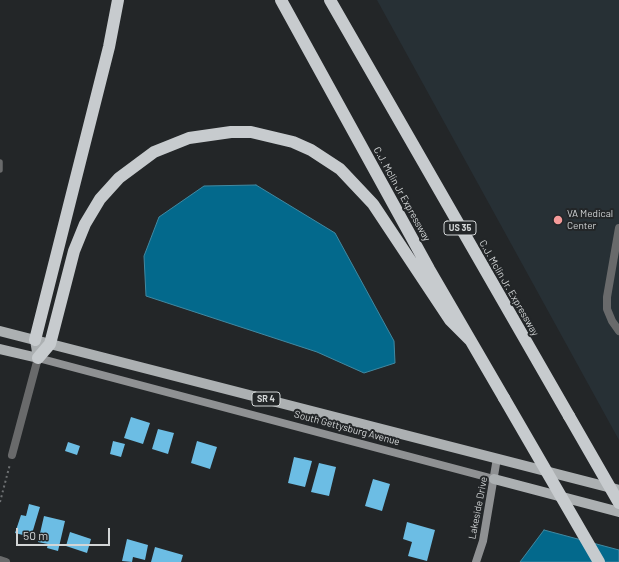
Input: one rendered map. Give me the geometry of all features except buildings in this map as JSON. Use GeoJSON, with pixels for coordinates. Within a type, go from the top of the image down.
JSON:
{"type":"FeatureCollection","features":[{"type":"Feature","properties":{"kind":"highway"},"geometry":{"type":"LineString","coordinates":[[35,340],[109,47],[118,0]]}},
{"type":"Feature","properties":{"kind":"highway","name":"C.J. Mclin Jr Expressway"},"geometry":{"type":"LineString","coordinates":[[281,0],[429,269],[599,562]]}},
{"type":"Feature","properties":{"kind":"highway","name":"C.J. Mclin Jr. Expressway"},"geometry":{"type":"LineString","coordinates":[[330,0],[619,503]]}},
{"type":"Feature","properties":{"kind":"highway"},"geometry":{"type":"LineString","coordinates":[[38,358],[50,344],[74,251],[85,224],[100,199],[119,178],[154,152],[189,138],[231,132],[251,132],[293,142],[311,150],[340,169],[373,204],[450,320],[470,340]]}},
{"type":"Feature","properties":{"kind":"main road","name":"South Gettysburg Avenue"},"geometry":{"type":"LineString","coordinates":[[0,331],[619,490]]}},
{"type":"Feature","properties":{"kind":"main road"},"geometry":{"type":"LineString","coordinates":[[35,340],[38,358]]}},
{"type":"Feature","properties":{"kind":"main road","name":"South Gettysburg Avenue"},"geometry":{"type":"LineString","coordinates":[[0,349],[619,512]]}},
{"type":"Feature","properties":{"kind":"main road","name":"Lakeside Drive"},"geometry":{"type":"LineString","coordinates":[[476,562],[482,541],[498,458]]}},
{"type":"Feature","properties":{"kind":"street"},"geometry":{"type":"LineString","coordinates":[[617,329],[607,309],[607,296],[619,228]]}},
{"type":"Feature","properties":{"kind":"street"},"geometry":{"type":"LineString","coordinates":[[12,455],[38,358]]}},
{"type":"Feature","properties":{"kind":"street"},"geometry":{"type":"LineString","coordinates":[[0,560],[6,562]]}},
{"type":"Feature","properties":{"kind":"lane"},"geometry":{"type":"LineString","coordinates":[[0,162],[0,170]]}},
{"type":"Feature","properties":{"kind":"path"},"geometry":{"type":"LineString","coordinates":[[0,502],[12,455]]}},
{"type":"Feature","properties":{"kind":"shaded area","name":"VA Medical Center"},"geometry":{"type":"Polygon","coordinates":[[[377,0],[619,0],[619,440],[377,0]]]}},
{"type":"Feature","properties":{"kind":"water"},"geometry":{"type":"Polygon","coordinates":[[[256,185],[335,233],[394,341],[395,363],[364,373],[317,352],[146,296],[144,256],[159,217],[204,186],[256,185]]]}},
{"type":"Feature","properties":{"kind":"water"},"geometry":{"type":"Polygon","coordinates":[[[544,530],[619,550],[619,562],[520,562],[544,530]]]}},
{"type":"Feature","properties":{"kind":"place","name":"VA Medical Center"},"geometry":{"type":"Point","coordinates":[558,220]}}]}
